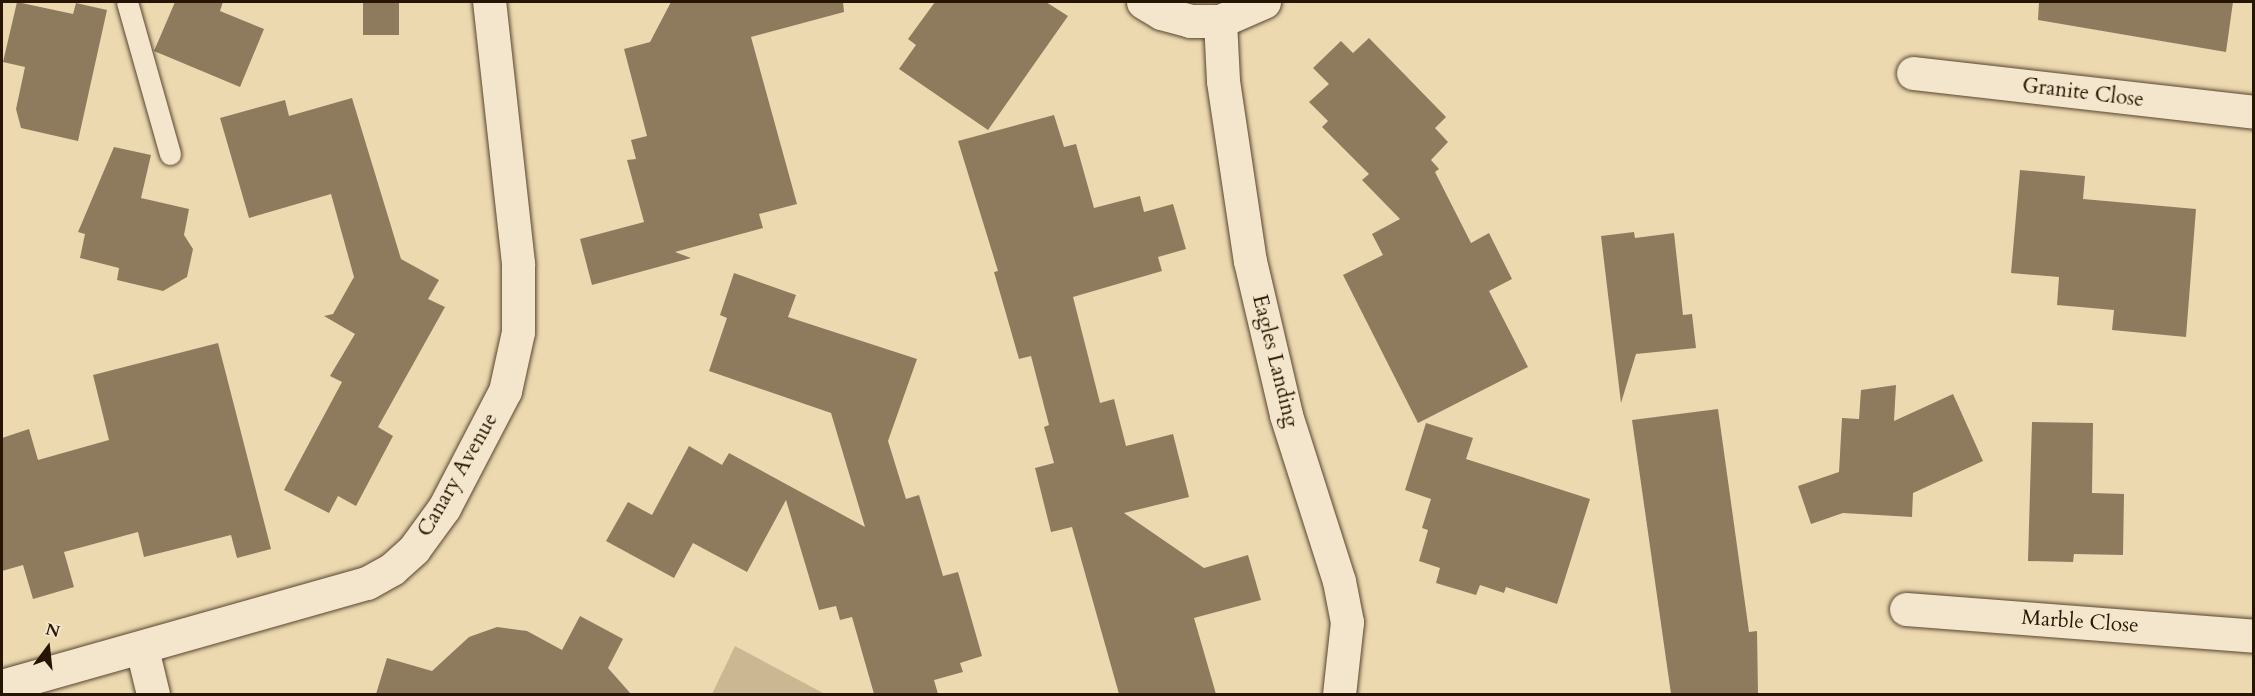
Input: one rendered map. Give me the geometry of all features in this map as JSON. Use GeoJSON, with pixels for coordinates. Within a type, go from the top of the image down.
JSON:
{"type":"FeatureCollection","features":[{"type":"Feature","properties":{"kind":"street","name":"Canary Avenue"},"geometry":{"type":"LineString","coordinates":[[2,686],[324,598],[367,583],[392,569],[414,549],[444,508],[505,391],[518,332],[518,263],[489,2]]}},
{"type":"Feature","properties":{"kind":"street"},"geometry":{"type":"LineString","coordinates":[[1143,2],[1161,13],[1190,21],[1220,21],[1248,12],[1264,2]]}},
{"type":"Feature","properties":{"kind":"street","name":"Eagles Landing"},"geometry":{"type":"LineString","coordinates":[[1220,21],[1223,81],[1250,261],[1286,415],[1339,581],[1347,622],[1339,694]]}},
{"type":"Feature","properties":{"kind":"street","name":"Granite Close"},"geometry":{"type":"LineString","coordinates":[[1912,73],[2253,112]]}},
{"type":"Feature","properties":{"kind":"street","name":"Marble Close"},"geometry":{"type":"LineString","coordinates":[[1906,609],[2253,636]]}},
{"type":"Feature","properties":{"kind":"street"},"geometry":{"type":"LineString","coordinates":[[142,649],[153,694]]}},
{"type":"Feature","properties":{"kind":"lane"},"geometry":{"type":"LineString","coordinates":[[127,2],[170,154]]}},
{"type":"Feature","properties":{"kind":"shaded area"},"geometry":{"type":"Polygon","coordinates":[[[735,646],[825,694],[712,694],[735,646]]]}},
{"type":"Feature","properties":{"kind":"building"},"geometry":{"type":"Polygon","coordinates":[[[17,2],[73,14],[76,3],[107,10],[78,141],[21,128],[16,109],[25,67],[3,62],[17,2]]]}},
{"type":"Feature","properties":{"kind":"building"},"geometry":{"type":"Polygon","coordinates":[[[175,2],[223,2],[220,11],[264,29],[240,87],[154,51],[175,2]]]}},
{"type":"Feature","properties":{"kind":"building"},"geometry":{"type":"Polygon","coordinates":[[[363,2],[399,2],[399,35],[363,35],[363,2]]]}},
{"type":"Feature","properties":{"kind":"building"},"geometry":{"type":"Polygon","coordinates":[[[671,2],[843,2],[844,12],[751,37],[797,204],[759,214],[763,228],[675,252],[691,258],[592,285],[580,239],[644,222],[627,160],[636,159],[631,140],[647,136],[624,49],[650,42],[671,2]]]}},
{"type":"Feature","properties":{"kind":"building"},"geometry":{"type":"Polygon","coordinates":[[[935,2],[1046,2],[1068,16],[988,130],[899,69],[916,45],[908,39],[935,2]]]}},
{"type":"Feature","properties":{"kind":"building"},"geometry":{"type":"Polygon","coordinates":[[[2039,2],[2233,2],[2226,52],[2038,20],[2039,2]]]}},
{"type":"Feature","properties":{"kind":"building"},"geometry":{"type":"Polygon","coordinates":[[[1369,38],[1446,117],[1435,128],[1448,142],[1431,160],[1439,169],[1435,172],[1471,243],[1489,233],[1512,279],[1489,291],[1528,367],[1418,423],[1343,275],[1383,255],[1372,234],[1400,219],[1362,180],[1369,174],[1322,127],[1328,121],[1309,102],[1329,84],[1313,68],[1341,41],[1353,53],[1369,38]]]}},
{"type":"Feature","properties":{"kind":"building"},"geometry":{"type":"Polygon","coordinates":[[[352,98],[401,259],[439,280],[428,299],[445,307],[378,427],[393,436],[356,506],[338,496],[329,513],[284,490],[342,382],[330,376],[355,334],[324,316],[333,314],[354,277],[331,194],[249,218],[220,118],[285,100],[289,116],[352,98]]]}},
{"type":"Feature","properties":{"kind":"building"},"geometry":{"type":"Polygon","coordinates":[[[1054,115],[1064,147],[1076,144],[1094,208],[1140,196],[1144,212],[1173,204],[1186,249],[1158,257],[1162,271],[1073,297],[1100,403],[1114,399],[1126,446],[1173,434],[1189,497],[1124,513],[1204,568],[1248,555],[1261,600],[1194,618],[1216,694],[1119,694],[1072,527],[1051,532],[1035,468],[1054,463],[1044,427],[1049,425],[1031,356],[1019,359],[994,272],[998,271],[958,141],[1054,115]]]}},
{"type":"Feature","properties":{"kind":"building"},"geometry":{"type":"Polygon","coordinates":[[[114,147],[151,155],[141,198],[189,209],[184,235],[193,249],[187,277],[163,291],[117,280],[119,268],[80,258],[85,234],[78,232],[114,147]]]}},
{"type":"Feature","properties":{"kind":"building"},"geometry":{"type":"Polygon","coordinates":[[[2020,170],[2085,176],[2083,199],[2196,209],[2186,337],[2112,330],[2114,310],[2057,305],[2059,277],[2011,273],[2020,170]]]}},
{"type":"Feature","properties":{"kind":"building"},"geometry":{"type":"Polygon","coordinates":[[[1634,232],[1635,238],[1674,233],[1683,315],[1692,314],[1696,348],[1636,354],[1621,403],[1601,236],[1634,232]]]}},
{"type":"Feature","properties":{"kind":"building"},"geometry":{"type":"Polygon","coordinates":[[[734,273],[796,295],[788,317],[917,359],[888,441],[906,499],[919,495],[943,576],[958,572],[982,656],[960,663],[963,672],[934,680],[938,694],[874,694],[852,617],[840,620],[836,606],[819,610],[786,500],[747,572],[693,543],[674,578],[606,541],[628,502],[652,515],[689,446],[722,465],[729,453],[865,527],[831,413],[709,371],[727,318],[720,315],[734,273]]]}},
{"type":"Feature","properties":{"kind":"building"},"geometry":{"type":"Polygon","coordinates":[[[218,343],[271,549],[237,558],[231,535],[144,557],[138,532],[64,552],[74,587],[33,599],[23,565],[2,571],[2,438],[29,429],[38,460],[109,440],[93,375],[218,343]]]}},
{"type":"Feature","properties":{"kind":"building"},"geometry":{"type":"Polygon","coordinates":[[[1896,385],[1894,421],[1953,394],[1983,461],[1913,493],[1912,517],[1843,513],[1811,524],[1798,486],[1839,472],[1842,418],[1859,419],[1861,390],[1896,385]]]}},
{"type":"Feature","properties":{"kind":"building"},"geometry":{"type":"Polygon","coordinates":[[[1718,409],[1749,632],[1757,631],[1758,694],[1671,694],[1632,420],[1718,409]]]}},
{"type":"Feature","properties":{"kind":"building"},"geometry":{"type":"Polygon","coordinates":[[[2032,422],[2093,423],[2092,493],[2124,494],[2123,555],[2074,554],[2073,562],[2028,561],[2032,422]]]}},
{"type":"Feature","properties":{"kind":"building"},"geometry":{"type":"Polygon","coordinates":[[[1426,423],[1473,438],[1466,459],[1590,499],[1557,604],[1506,587],[1504,593],[1480,585],[1476,595],[1436,583],[1440,568],[1419,561],[1428,530],[1422,528],[1431,499],[1405,490],[1426,423]]]}},
{"type":"Feature","properties":{"kind":"building"},"geometry":{"type":"Polygon","coordinates":[[[580,616],[623,639],[608,668],[631,694],[376,694],[387,658],[432,671],[469,637],[497,627],[527,631],[562,650],[580,616]]]}}]}
